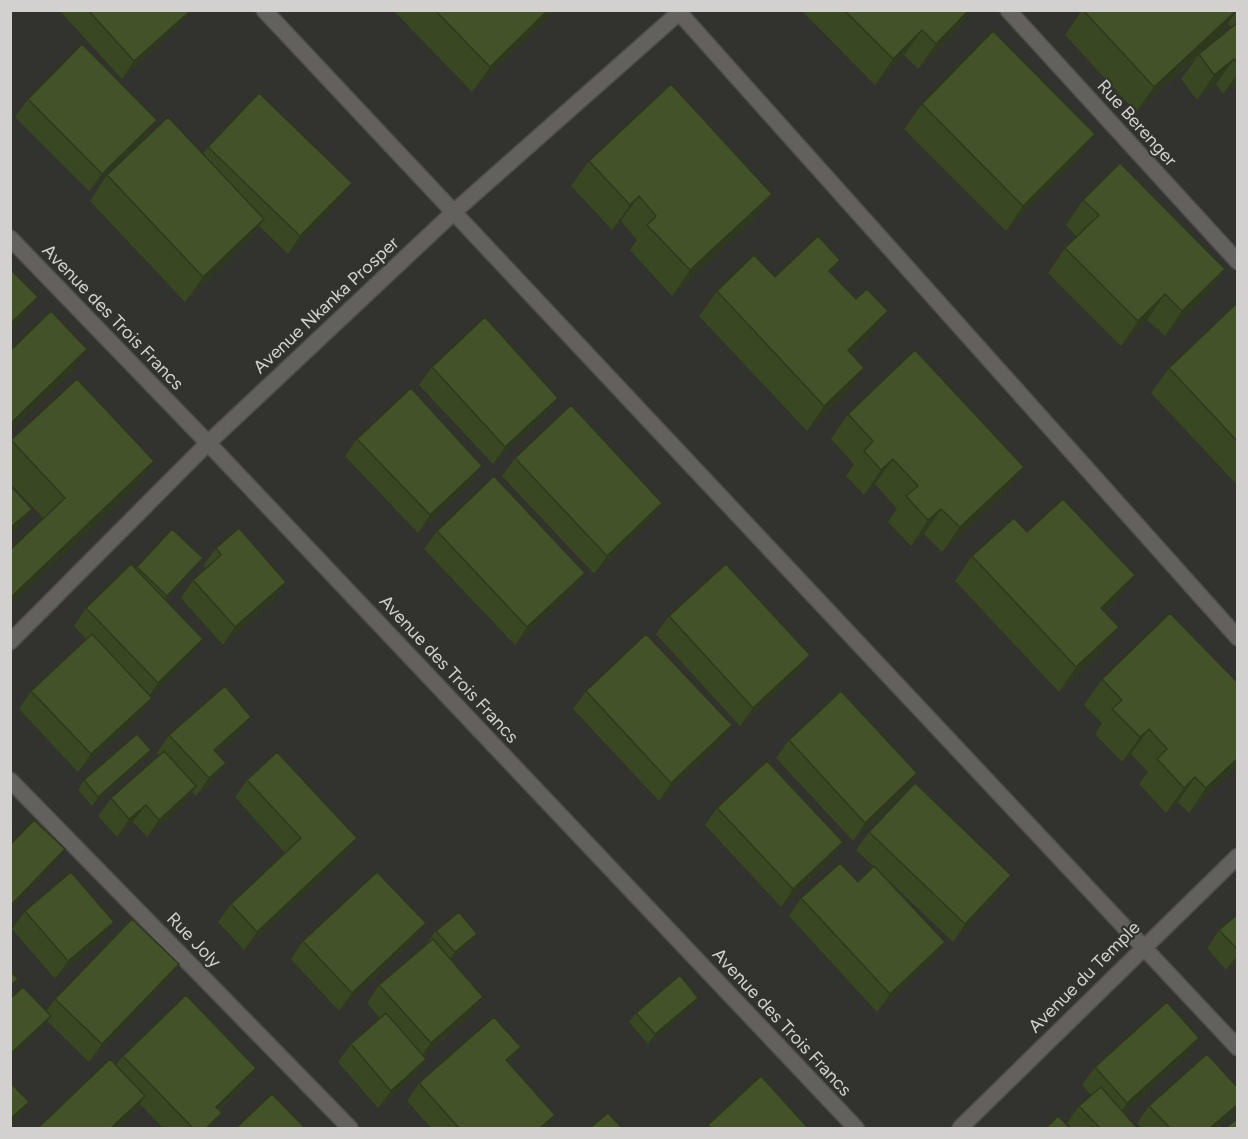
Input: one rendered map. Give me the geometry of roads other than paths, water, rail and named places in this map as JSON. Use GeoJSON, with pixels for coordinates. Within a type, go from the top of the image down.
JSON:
{"type":"FeatureCollection","features":[{"type":"Feature","properties":{"kind":"street"},"geometry":{"type":"LineString","coordinates":[[264,10],[1238,1048]]}},
{"type":"Feature","properties":{"kind":"street","name":"Rue Berenger"},"geometry":{"type":"LineString","coordinates":[[1008,10],[1238,262]]}},
{"type":"Feature","properties":{"kind":"street"},"geometry":{"type":"LineString","coordinates":[[680,11],[1238,638]]}},
{"type":"Feature","properties":{"kind":"street","name":"Avenue Nkanka Prosper"},"geometry":{"type":"LineString","coordinates":[[10,642],[208,443],[455,211],[680,11]]}},
{"type":"Feature","properties":{"kind":"street","name":"Avenue des Trois Francs"},"geometry":{"type":"LineString","coordinates":[[10,238],[208,443],[856,1128]]}},
{"type":"Feature","properties":{"kind":"street","name":"Rue Joly"},"geometry":{"type":"LineString","coordinates":[[10,780],[350,1128]]}},
{"type":"Feature","properties":{"kind":"street","name":"Avenue du Temple"},"geometry":{"type":"LineString","coordinates":[[960,1128],[1238,855]]}}]}
